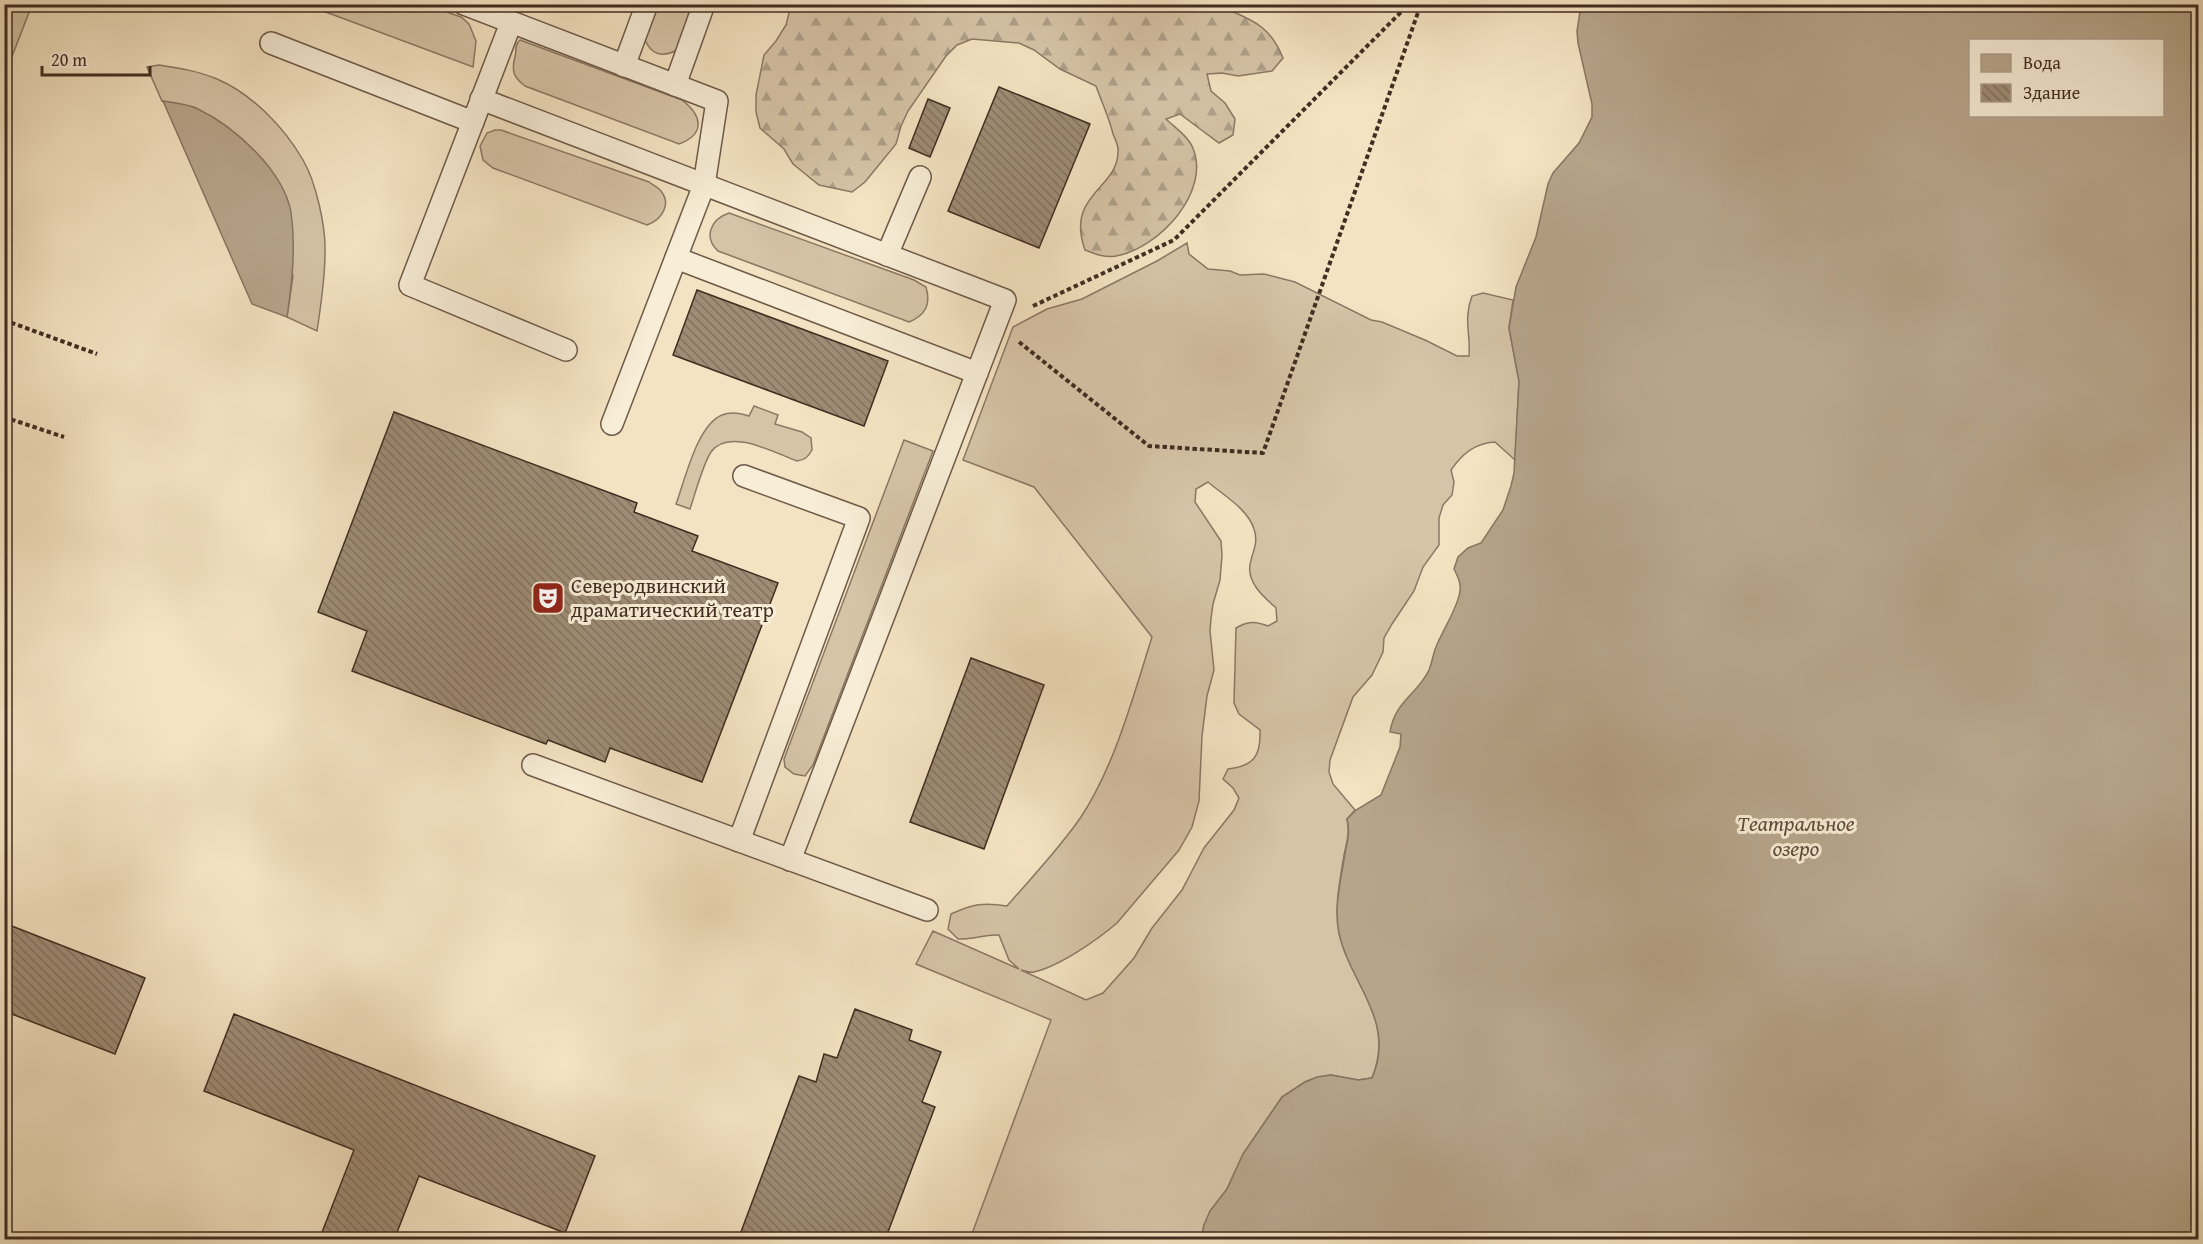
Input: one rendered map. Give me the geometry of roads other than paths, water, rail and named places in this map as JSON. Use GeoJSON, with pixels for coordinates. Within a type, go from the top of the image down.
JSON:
{"type":"FeatureCollection","features":[{"type":"Feature","properties":{"kind":"lane"},"geometry":{"type":"LineString","coordinates":[[464,4],[717,101],[704,185],[612,424]]}},
{"type":"Feature","properties":{"kind":"lane"},"geometry":{"type":"LineString","coordinates":[[624,66],[647,4]]}},
{"type":"Feature","properties":{"kind":"lane"},"geometry":{"type":"LineString","coordinates":[[675,85],[704,4]]}},
{"type":"Feature","properties":{"kind":"lane"},"geometry":{"type":"LineString","coordinates":[[511,23],[410,285],[566,350]]}},
{"type":"Feature","properties":{"kind":"lane"},"geometry":{"type":"LineString","coordinates":[[271,43],[473,122]]}},
{"type":"Feature","properties":{"kind":"lane"},"geometry":{"type":"LineString","coordinates":[[481,99],[1005,300],[790,860]]}},
{"type":"Feature","properties":{"kind":"lane"},"geometry":{"type":"LineString","coordinates":[[887,255],[920,177]]}},
{"type":"Feature","properties":{"kind":"lane"},"geometry":{"type":"LineString","coordinates":[[676,258],[977,373]]}},
{"type":"Feature","properties":{"kind":"lane"},"geometry":{"type":"LineString","coordinates":[[739,841],[859,518],[744,476]]}},
{"type":"Feature","properties":{"kind":"lane"},"geometry":{"type":"LineString","coordinates":[[533,765],[927,910]]}},
{"type":"Feature","properties":{"kind":"water","name":"Театральное озеро"},"geometry":{"type":"Polygon","coordinates":[[[1581,5],[2198,5],[2198,1239],[1201,1239],[1210,1211],[1227,1189],[1243,1154],[1282,1097],[1317,1077],[1331,1075],[1358,1080],[1372,1078],[1378,1057],[1379,1038],[1369,1003],[1345,952],[1339,933],[1337,915],[1348,835],[1347,819],[1356,810],[1381,795],[1400,747],[1401,734],[1390,732],[1393,721],[1401,705],[1419,686],[1429,670],[1436,647],[1459,598],[1460,585],[1454,569],[1458,557],[1468,548],[1481,543],[1503,510],[1511,486],[1514,473],[1519,381],[1509,328],[1516,287],[1536,237],[1548,184],[1553,173],[1579,143],[1592,117],[1592,104],[1577,31],[1581,5]]]}},
{"type":"Feature","properties":{"kind":"water"},"geometry":{"type":"Polygon","coordinates":[[[163,101],[194,107],[227,127],[242,138],[268,166],[278,181],[291,212],[293,238],[293,265],[287,317],[252,304],[163,101]]]}},
{"type":"Feature","properties":{"kind":"place","name":"Северодвинский драматический театр"},"geometry":{"type":"Point","coordinates":[548,598]}}]}
